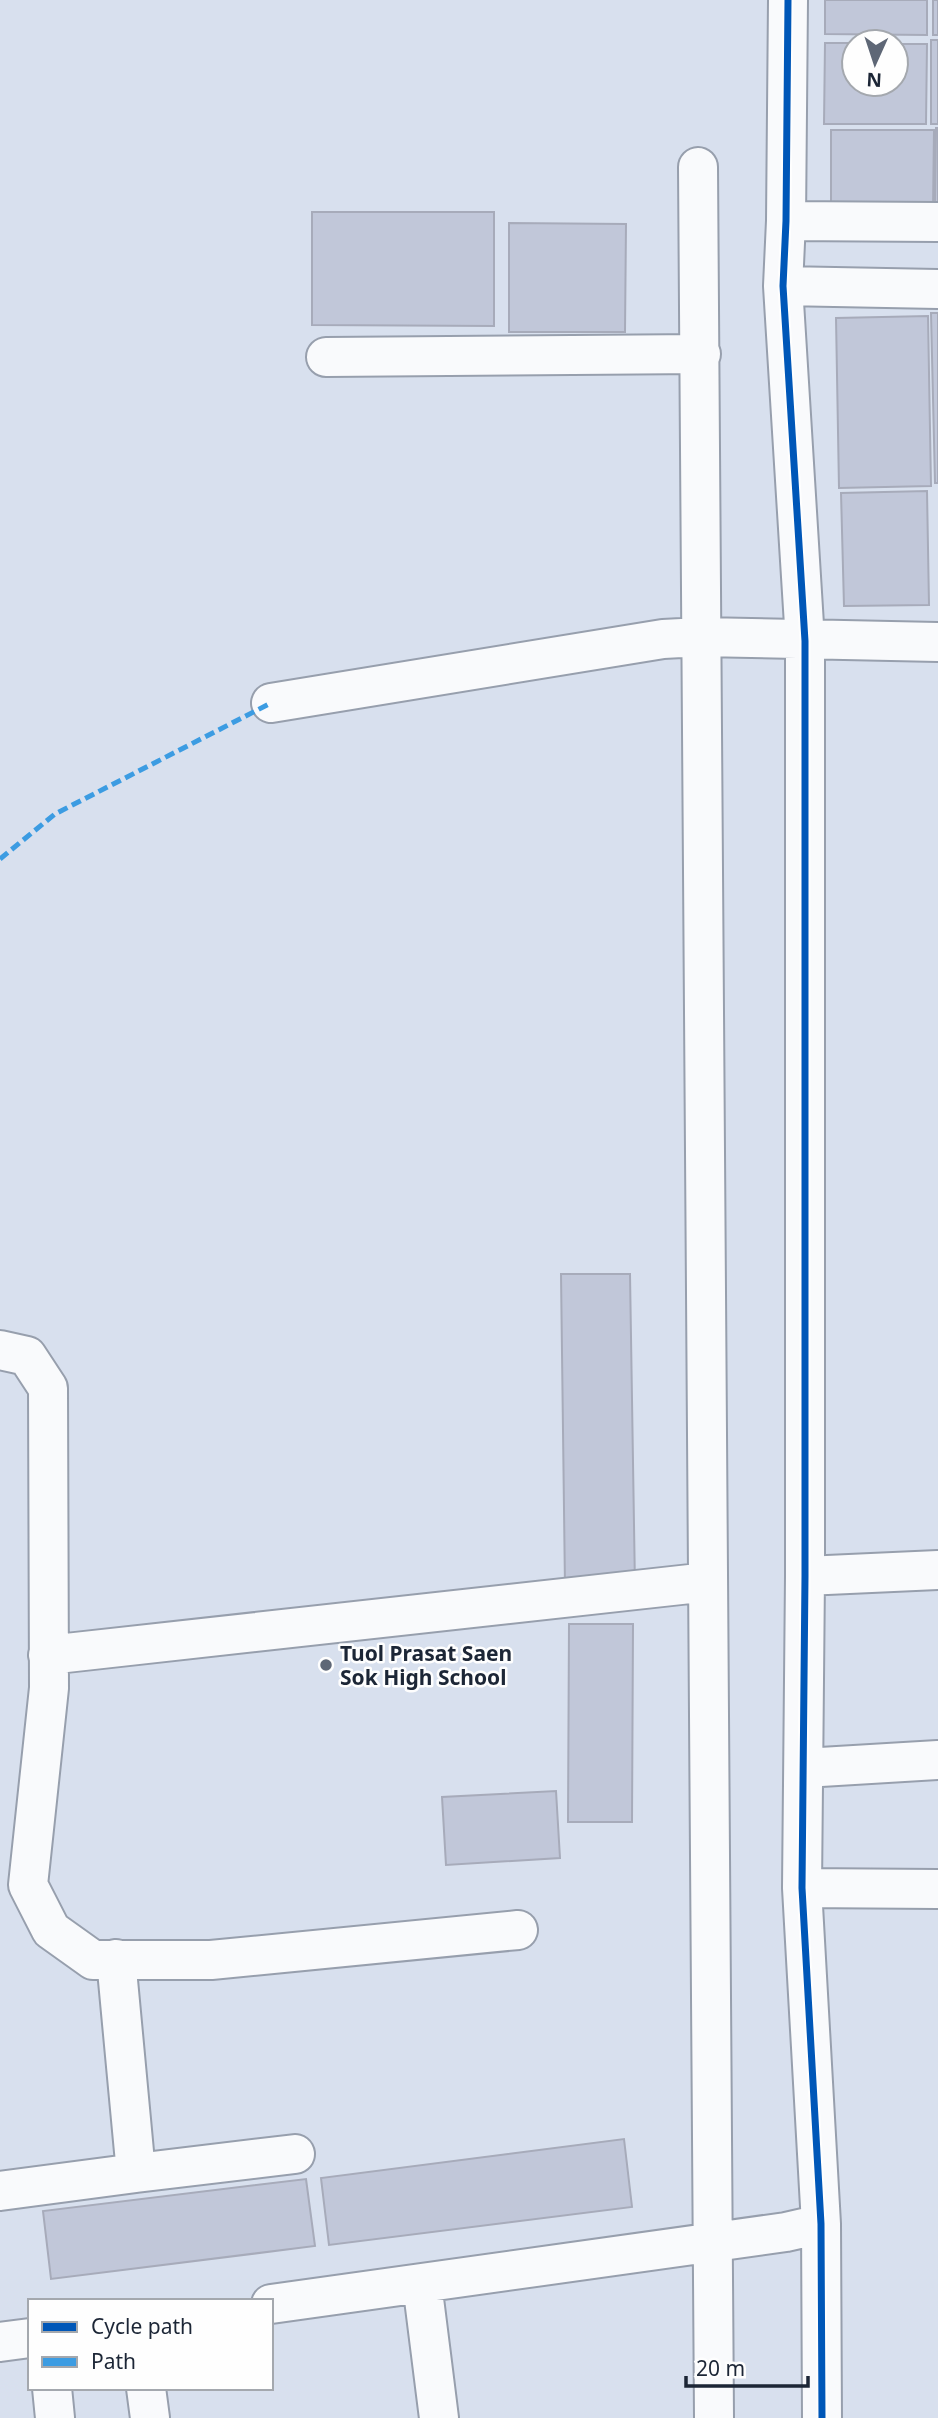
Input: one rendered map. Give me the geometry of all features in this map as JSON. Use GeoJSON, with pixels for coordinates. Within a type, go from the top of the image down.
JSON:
{"type":"FeatureCollection","features":[{"type":"Feature","properties":{"kind":"street"},"geometry":{"type":"LineString","coordinates":[[788,0],[783,286],[797,640],[805,1576],[803,2228],[822,2418]]}},
{"type":"Feature","properties":{"kind":"street"},"geometry":{"type":"LineString","coordinates":[[698,167],[710,637],[708,1582],[720,2240],[714,2418]]}},
{"type":"Feature","properties":{"kind":"street"},"geometry":{"type":"LineString","coordinates":[[786,222],[938,222]]}},
{"type":"Feature","properties":{"kind":"street"},"geometry":{"type":"LineString","coordinates":[[783,286],[938,289]]}},
{"type":"Feature","properties":{"kind":"street"},"geometry":{"type":"LineString","coordinates":[[326,357],[701,354]]}},
{"type":"Feature","properties":{"kind":"street"},"geometry":{"type":"LineString","coordinates":[[271,703],[663,639],[710,637],[938,642]]}},
{"type":"Feature","properties":{"kind":"street"},"geometry":{"type":"LineString","coordinates":[[0,1350],[26,1356],[48,1388],[49,1688],[28,1885],[51,1930],[93,1959],[211,1960],[518,1930]]}},
{"type":"Feature","properties":{"kind":"street"},"geometry":{"type":"LineString","coordinates":[[805,1576],[938,1570]]}},
{"type":"Feature","properties":{"kind":"street"},"geometry":{"type":"LineString","coordinates":[[48,1656],[708,1582]]}},
{"type":"Feature","properties":{"kind":"street"},"geometry":{"type":"LineString","coordinates":[[804,1768],[938,1760]]}},
{"type":"Feature","properties":{"kind":"street"},"geometry":{"type":"LineString","coordinates":[[802,1888],[938,1889]]}},
{"type":"Feature","properties":{"kind":"street"},"geometry":{"type":"LineString","coordinates":[[116,1959],[136,2173]]}},
{"type":"Feature","properties":{"kind":"street"},"geometry":{"type":"LineString","coordinates":[[0,2191],[295,2154]]}},
{"type":"Feature","properties":{"kind":"street"},"geometry":{"type":"LineString","coordinates":[[273,2304],[803,2228]]}},
{"type":"Feature","properties":{"kind":"street"},"geometry":{"type":"LineString","coordinates":[[422,2283],[439,2418]]}},
{"type":"Feature","properties":{"kind":"street"},"geometry":{"type":"LineString","coordinates":[[0,2343],[28,2338]]}},
{"type":"Feature","properties":{"kind":"street"},"geometry":{"type":"LineString","coordinates":[[51,2390],[55,2418]]}},
{"type":"Feature","properties":{"kind":"street"},"geometry":{"type":"LineString","coordinates":[[146,2390],[150,2418]]}},
{"type":"Feature","properties":{"kind":"building"},"geometry":{"type":"Polygon","coordinates":[[[825,0],[927,0],[927,35],[910,35],[910,28],[840,28],[840,34],[825,34],[825,0]]]}},
{"type":"Feature","properties":{"kind":"building"},"geometry":{"type":"Polygon","coordinates":[[[933,0],[938,0],[938,35],[933,35],[933,0]]]}},
{"type":"Feature","properties":{"kind":"building"},"geometry":{"type":"Polygon","coordinates":[[[931,40],[938,40],[938,124],[931,124],[931,40]]]}},
{"type":"Feature","properties":{"kind":"building"},"geometry":{"type":"Polygon","coordinates":[[[825,43],[840,43],[840,98],[910,98],[910,44],[927,44],[926,124],[824,124],[825,43]]]}},
{"type":"Feature","properties":{"kind":"building"},"geometry":{"type":"Polygon","coordinates":[[[938,128],[938,212],[935,212],[938,128]]]}},
{"type":"Feature","properties":{"kind":"building"},"geometry":{"type":"Polygon","coordinates":[[[831,130],[934,130],[933,211],[831,210],[831,130]]]}},
{"type":"Feature","properties":{"kind":"building"},"geometry":{"type":"Polygon","coordinates":[[[312,212],[494,212],[494,326],[312,325],[312,212]]]}},
{"type":"Feature","properties":{"kind":"building"},"geometry":{"type":"Polygon","coordinates":[[[509,223],[626,224],[625,332],[509,332],[509,223]]]}},
{"type":"Feature","properties":{"kind":"building"},"geometry":{"type":"Polygon","coordinates":[[[931,313],[938,313],[938,483],[935,483],[931,313]]]}},
{"type":"Feature","properties":{"kind":"building"},"geometry":{"type":"Polygon","coordinates":[[[928,316],[931,486],[839,488],[836,318],[928,316]]]}},
{"type":"Feature","properties":{"kind":"building"},"geometry":{"type":"Polygon","coordinates":[[[927,491],[929,605],[844,606],[841,493],[927,491]]]}},
{"type":"Feature","properties":{"kind":"building"},"geometry":{"type":"Polygon","coordinates":[[[561,1274],[630,1274],[635,1587],[565,1587],[561,1274]]]}},
{"type":"Feature","properties":{"kind":"building"},"geometry":{"type":"Polygon","coordinates":[[[569,1624],[633,1624],[632,1822],[568,1822],[569,1624]]]}},
{"type":"Feature","properties":{"kind":"building"},"geometry":{"type":"Polygon","coordinates":[[[556,1791],[560,1858],[446,1865],[442,1797],[556,1791]]]}},
{"type":"Feature","properties":{"kind":"building"},"geometry":{"type":"Polygon","coordinates":[[[624,2139],[632,2207],[329,2245],[321,2178],[624,2139]]]}},
{"type":"Feature","properties":{"kind":"building"},"geometry":{"type":"Polygon","coordinates":[[[306,2179],[315,2246],[51,2279],[43,2211],[306,2179]]]}},
{"type":"Feature","properties":{"kind":"marked path"},"geometry":{"type":"LineString","coordinates":[[0,859],[55,814],[271,703]]}},
{"type":"Feature","properties":{"kind":"cycle path"},"geometry":{"type":"LineString","coordinates":[[788,0],[783,286],[805,641],[805,1576],[802,1888],[821,2224],[822,2418]]}},
{"type":"Feature","properties":{"kind":"place","name":"Tuol Prasat Saen Sok High School"},"geometry":{"type":"Point","coordinates":[326,1665]}}]}
